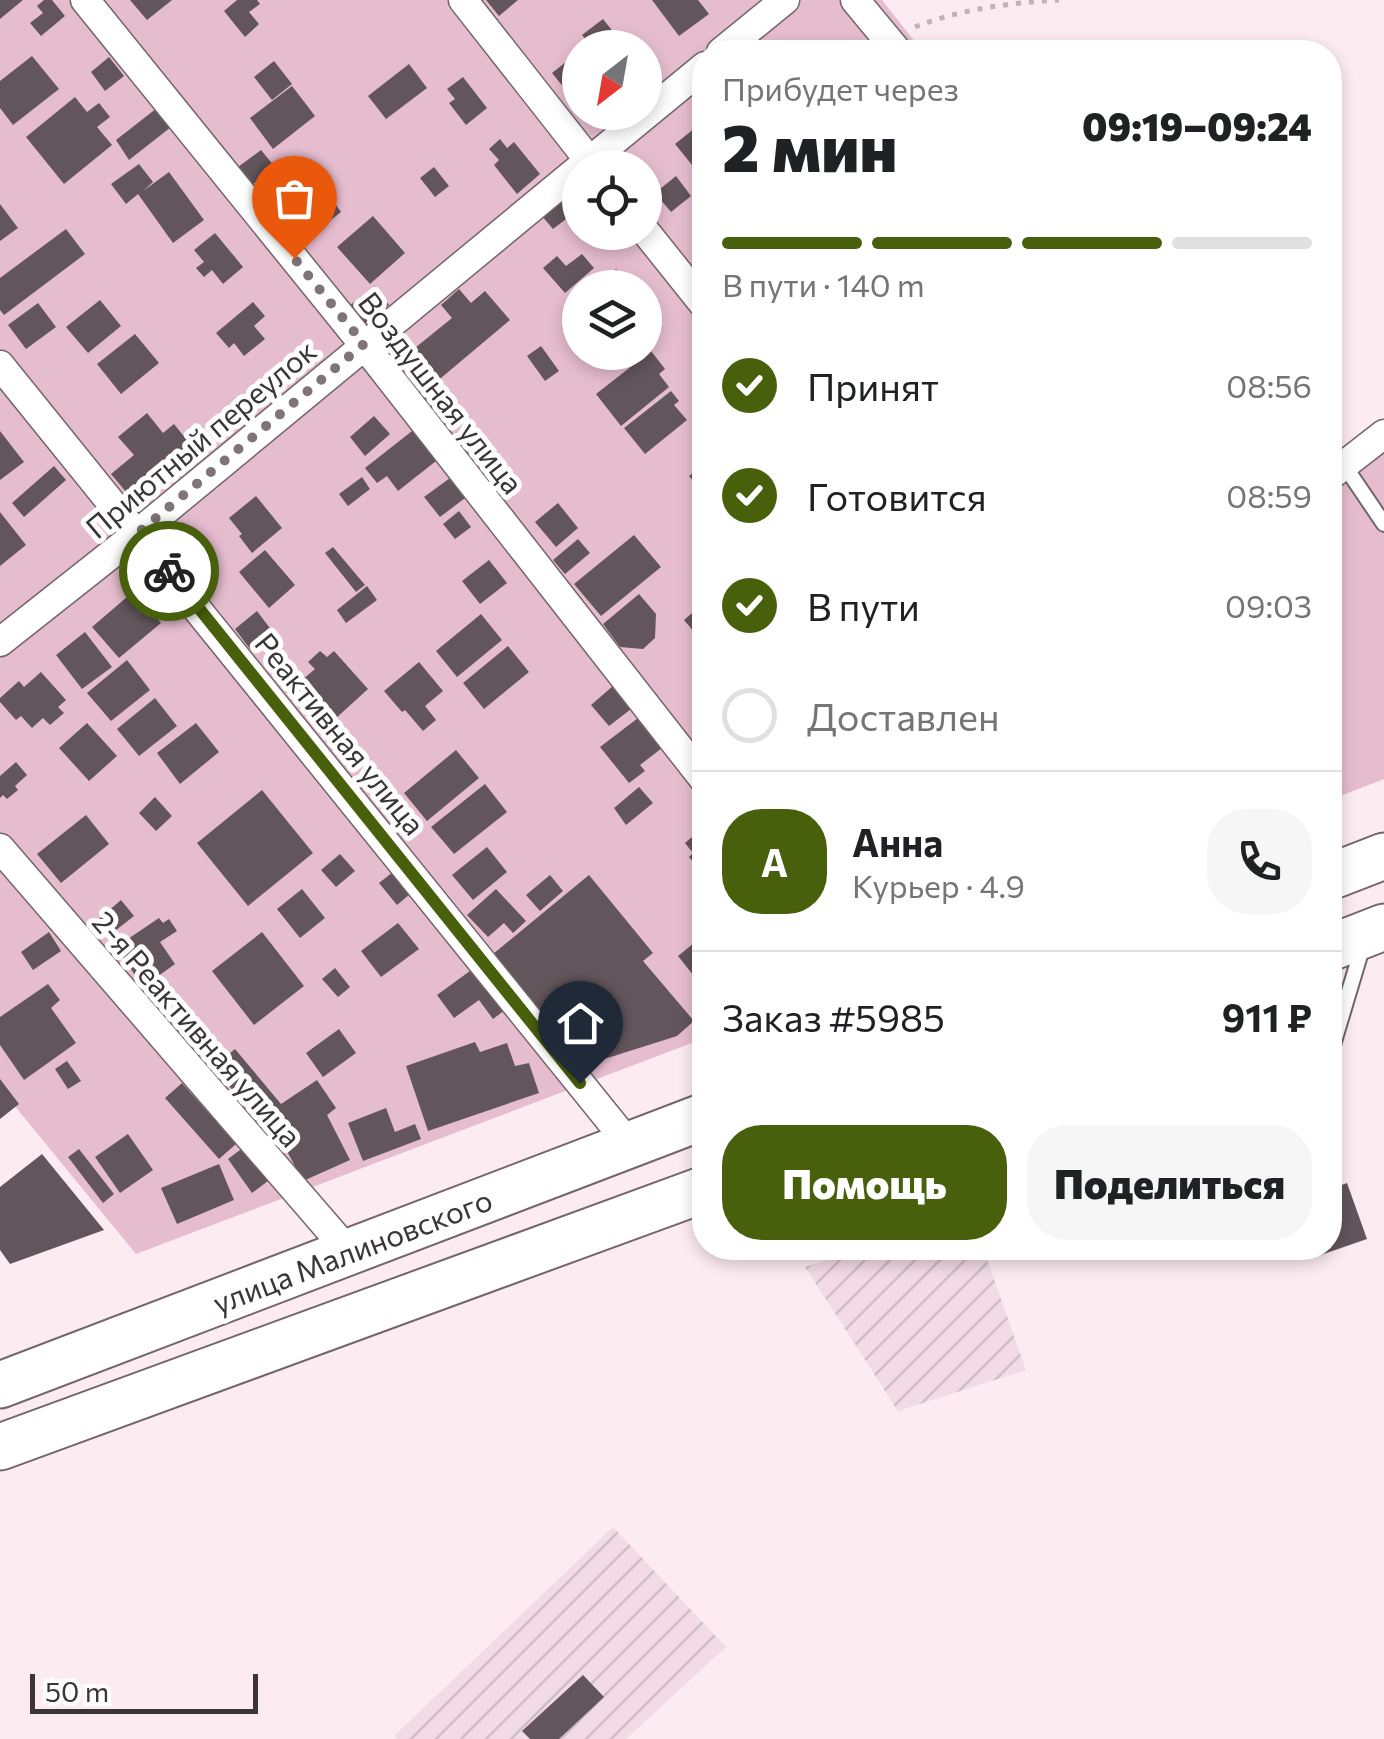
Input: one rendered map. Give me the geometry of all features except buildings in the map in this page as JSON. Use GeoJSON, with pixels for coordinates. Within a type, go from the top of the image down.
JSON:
{"type":"FeatureCollection","features":[{"type":"Feature","properties":{"kind":"highway"},"geometry":{"type":"LineString","coordinates":[[1342,872],[1384,856]]}},
{"type":"Feature","properties":{"kind":"highway","name":"улица Малиновского"},"geometry":{"type":"LineString","coordinates":[[0,1385],[692,1121]]}},
{"type":"Feature","properties":{"kind":"highway","name":"улица Малиновского"},"geometry":{"type":"LineString","coordinates":[[0,1447],[692,1194]]}},
{"type":"Feature","properties":{"kind":"street","name":"Воздушная улица"},"geometry":{"type":"LineString","coordinates":[[86,0],[364,344],[692,764]]}},
{"type":"Feature","properties":{"kind":"street"},"geometry":{"type":"LineString","coordinates":[[463,0],[574,150]]}},
{"type":"Feature","properties":{"kind":"street"},"geometry":{"type":"LineString","coordinates":[[736,40],[785,0]]}},
{"type":"Feature","properties":{"kind":"street"},"geometry":{"type":"LineString","coordinates":[[855,0],[888,40]]}},
{"type":"Feature","properties":{"kind":"street","name":"Приютный переулок"},"geometry":{"type":"LineString","coordinates":[[605,150],[692,77]]}},
{"type":"Feature","properties":{"kind":"street","name":"Приютный переулок"},"geometry":{"type":"LineString","coordinates":[[0,642],[562,185]]}},
{"type":"Feature","properties":{"kind":"street"},"geometry":{"type":"LineString","coordinates":[[660,250],[692,290]]}},
{"type":"Feature","properties":{"kind":"street","name":"Реактивная улица"},"geometry":{"type":"LineString","coordinates":[[0,365],[629,1144]]}},
{"type":"Feature","properties":{"kind":"street"},"geometry":{"type":"LineString","coordinates":[[1342,467],[1384,434]]}},
{"type":"Feature","properties":{"kind":"street","name":"2-я Реактивная улица"},"geometry":{"type":"LineString","coordinates":[[0,848],[348,1252]]}},
{"type":"Feature","properties":{"kind":"lane"},"geometry":{"type":"LineString","coordinates":[[1342,477],[1384,524]]}},
{"type":"Feature","properties":{"kind":"lane"},"geometry":{"type":"LineString","coordinates":[[1342,1007],[1360,936]]}},
{"type":"Feature","properties":{"kind":"path"},"geometry":{"type":"LineString","coordinates":[[901,40],[948,14],[1058,0]]}},
{"type":"Feature","properties":{"kind":"shaded area"},"geometry":{"type":"Polygon","coordinates":[[[0,0],[882,0],[914,40],[692,40],[692,1043],[136,1254],[0,1088],[0,0]]]}},
{"type":"Feature","properties":{"kind":"shaded area"},"geometry":{"type":"Polygon","coordinates":[[[1384,423],[1384,779],[1342,795],[1342,456],[1384,423]]]}},
{"type":"Feature","properties":{"kind":"shaded area"},"geometry":{"type":"Polygon","coordinates":[[[827,1260],[987,1260],[1026,1370],[898,1411],[805,1267],[827,1260]]]}},
{"type":"Feature","properties":{"kind":"shaded area"},"geometry":{"type":"Polygon","coordinates":[[[613,1527],[726,1647],[626,1739],[394,1736],[613,1527]]]}},
{"type":"Feature","properties":{"kind":"way so far"},"geometry":{"type":"LineString","coordinates":[[169,571],[138,533],[364,344],[294,258]]}},
{"type":"Feature","properties":{"kind":"route"},"geometry":{"type":"LineString","coordinates":[[169,571],[580,1083]]}}]}
